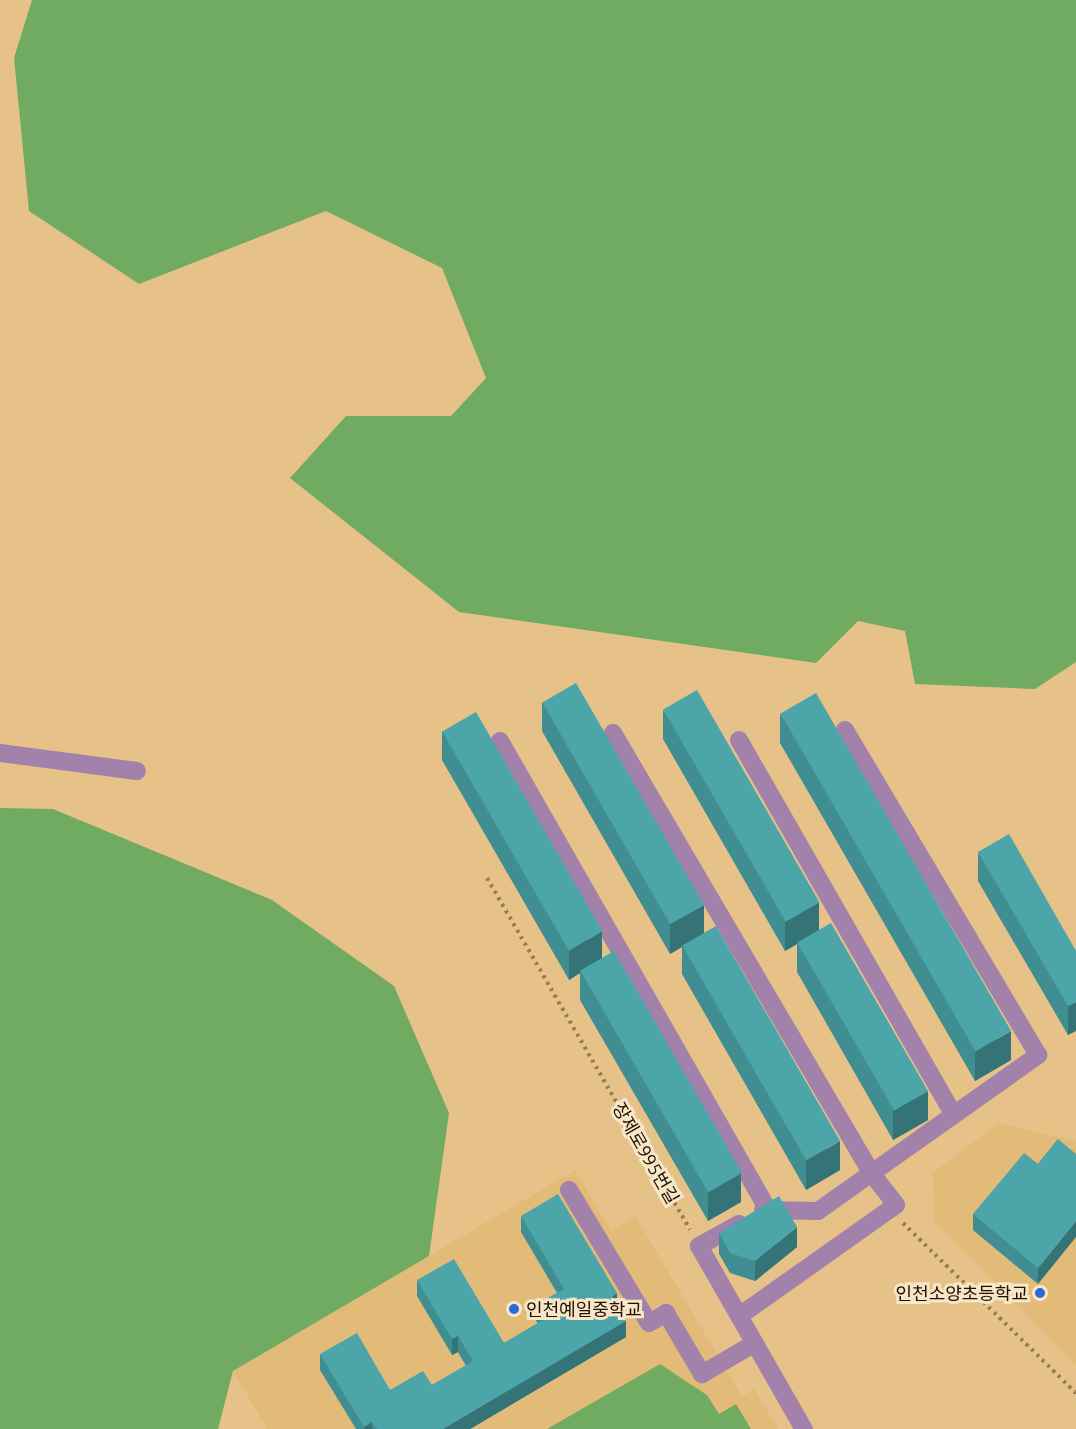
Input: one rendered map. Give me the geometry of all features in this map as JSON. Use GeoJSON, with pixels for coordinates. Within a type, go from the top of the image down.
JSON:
{"type":"FeatureCollection","features":[{"type":"Feature","properties":{"kind":"street"},"geometry":{"type":"LineString","coordinates":[[804,1429],[699,1246],[767,1208],[818,1211],[1038,1055],[845,730]]}},
{"type":"Feature","properties":{"kind":"street"},"geometry":{"type":"LineString","coordinates":[[613,733],[872,1174],[896,1205],[739,1316]]}},
{"type":"Feature","properties":{"kind":"street"},"geometry":{"type":"LineString","coordinates":[[739,740],[954,1115]]}},
{"type":"Feature","properties":{"kind":"street"},"geometry":{"type":"LineString","coordinates":[[500,741],[767,1208]]}},
{"type":"Feature","properties":{"kind":"street"},"geometry":{"type":"LineString","coordinates":[[0,753],[137,771]]}},
{"type":"Feature","properties":{"kind":"street"},"geometry":{"type":"LineString","coordinates":[[569,1190],[649,1323],[666,1313],[702,1374],[755,1343]]}},
{"type":"Feature","properties":{"kind":"path","name":"장제로995번길"},"geometry":{"type":"LineString","coordinates":[[487,878],[699,1246]]}},
{"type":"Feature","properties":{"kind":"path"},"geometry":{"type":"LineString","coordinates":[[890,1210],[1076,1393]]}},
{"type":"Feature","properties":{"kind":"shaded area","name":"인천소양초등학교"},"geometry":{"type":"Polygon","coordinates":[[[998,1123],[1076,1141],[1076,1365],[934,1221],[933,1173],[998,1123]]]}},
{"type":"Feature","properties":{"kind":"shaded area","name":"인천예일중학교"},"geometry":{"type":"Polygon","coordinates":[[[575,1170],[611,1231],[636,1217],[742,1396],[754,1389],[778,1429],[267,1429],[233,1371],[575,1170]]]}},
{"type":"Feature","properties":{"kind":"green space"},"geometry":{"type":"Polygon","coordinates":[[[32,0],[1076,0],[1076,662],[1035,689],[915,684],[905,631],[858,621],[816,663],[459,612],[290,478],[346,416],[451,416],[486,378],[442,268],[326,211],[139,284],[29,211],[14,58],[32,0]]]}},
{"type":"Feature","properties":{"kind":"green space"},"geometry":{"type":"Polygon","coordinates":[[[0,808],[53,809],[272,900],[394,986],[449,1113],[429,1256],[233,1371],[218,1429],[0,1429],[0,808]]]}},
{"type":"Feature","properties":{"kind":"green space"},"geometry":{"type":"Polygon","coordinates":[[[660,1364],[707,1395],[719,1414],[736,1404],[751,1429],[547,1429],[660,1364]]]}},
{"type":"Feature","properties":{"kind":"building"},"geometry":{"type":"Polygon","coordinates":[[[576,683],[704,905],[670,924],[542,702],[576,683]]]}},
{"type":"Feature","properties":{"kind":"building"},"geometry":{"type":"Polygon","coordinates":[[[697,690],[820,902],[786,922],[663,710],[697,690]]]}},
{"type":"Feature","properties":{"kind":"building"},"geometry":{"type":"Polygon","coordinates":[[[816,693],[1011,1031],[975,1051],[780,714],[816,693]]]}},
{"type":"Feature","properties":{"kind":"building"},"geometry":{"type":"Polygon","coordinates":[[[476,712],[602,931],[569,951],[442,732],[476,712]]]}},
{"type":"Feature","properties":{"kind":"building"},"geometry":{"type":"Polygon","coordinates":[[[1009,834],[1076,951],[1076,1002],[1068,1006],[978,852],[1009,834]]]}},
{"type":"Feature","properties":{"kind":"building"},"geometry":{"type":"Polygon","coordinates":[[[831,923],[928,1091],[894,1111],[797,942],[831,923]]]}},
{"type":"Feature","properties":{"kind":"building"},"geometry":{"type":"Polygon","coordinates":[[[716,926],[840,1141],[806,1160],[682,946],[716,926]]]}},
{"type":"Feature","properties":{"kind":"building"},"geometry":{"type":"Polygon","coordinates":[[[614,951],[742,1173],[708,1192],[580,970],[614,951]]]}},
{"type":"Feature","properties":{"kind":"building"},"geometry":{"type":"Polygon","coordinates":[[[1058,1139],[1076,1154],[1076,1221],[1038,1268],[973,1214],[1024,1153],[1038,1164],[1058,1139]]]}},
{"type":"Feature","properties":{"kind":"building"},"geometry":{"type":"Polygon","coordinates":[[[558,1194],[617,1293],[612,1296],[626,1321],[443,1429],[377,1429],[372,1422],[364,1427],[320,1354],[357,1333],[390,1390],[423,1371],[432,1385],[473,1361],[458,1336],[452,1339],[417,1280],[454,1259],[504,1343],[545,1319],[536,1305],[564,1289],[521,1216],[558,1194]]]}},
{"type":"Feature","properties":{"kind":"building"},"geometry":{"type":"Polygon","coordinates":[[[779,1196],[797,1227],[755,1261],[730,1253],[719,1233],[779,1196]]]}},
{"type":"Feature","properties":{"kind":"place","name":"인천소양초등학교"},"geometry":{"type":"Point","coordinates":[1040,1293]}},
{"type":"Feature","properties":{"kind":"place","name":"인천예일중학교"},"geometry":{"type":"Point","coordinates":[514,1309]}}]}
